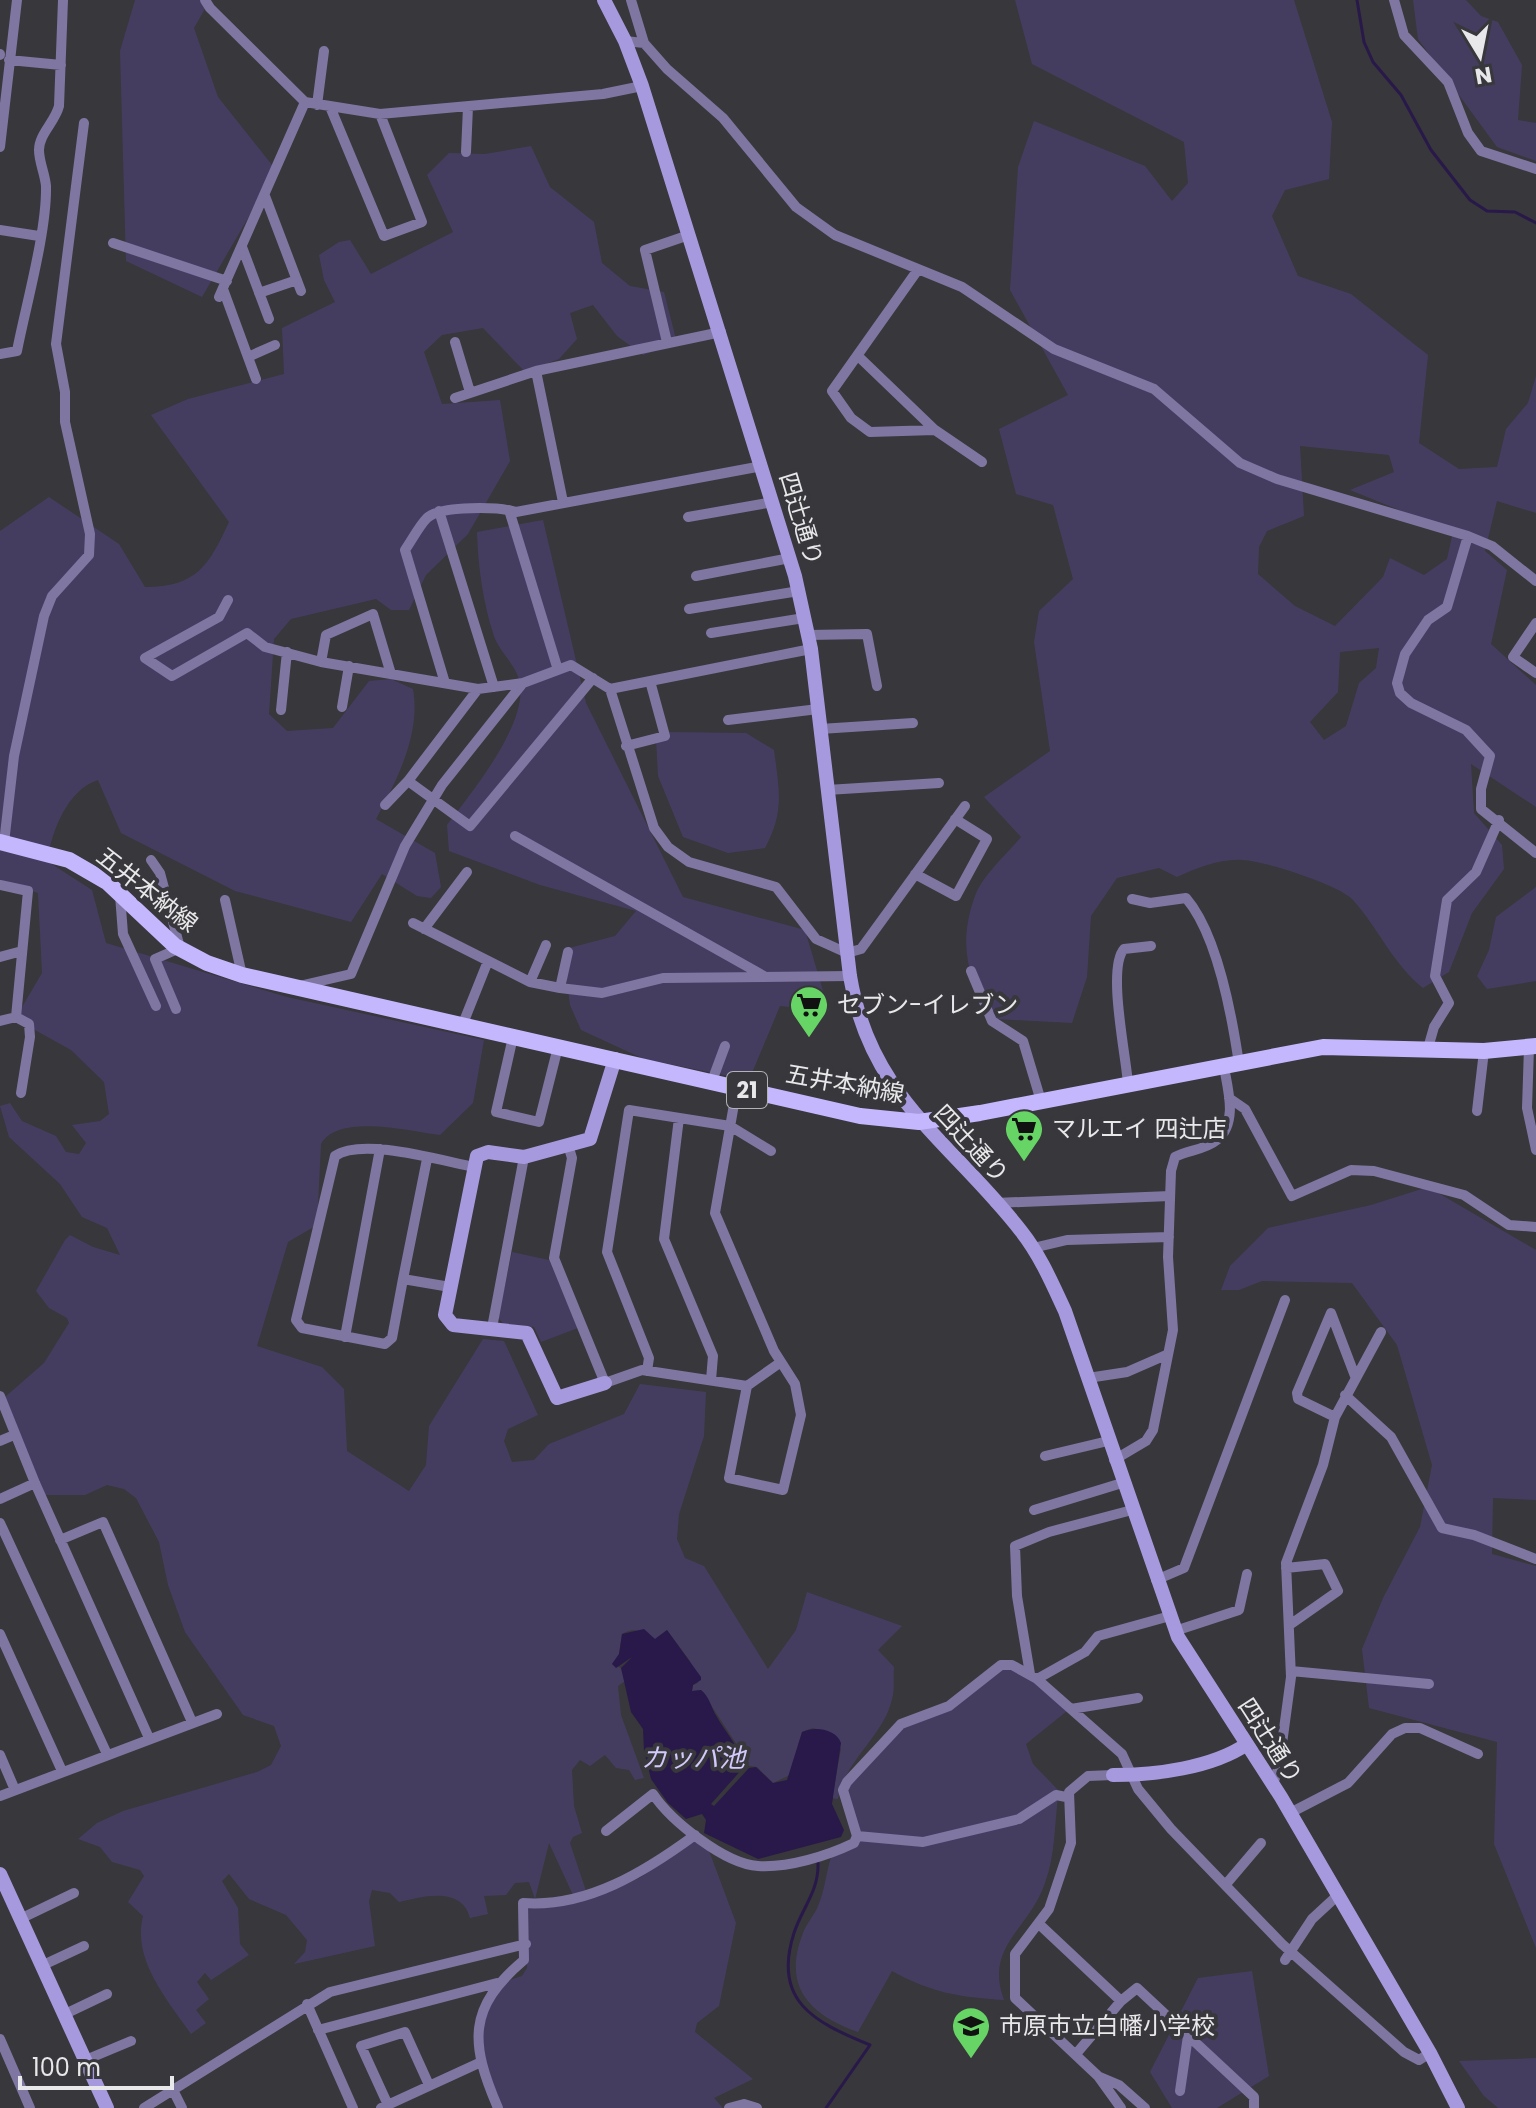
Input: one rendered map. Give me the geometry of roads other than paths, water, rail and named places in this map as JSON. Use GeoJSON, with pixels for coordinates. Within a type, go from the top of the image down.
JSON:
{"type":"FeatureCollection","features":[{"type":"Feature","properties":{"kind":"main road","name":"五井本納線"},"geometry":{"type":"LineString","coordinates":[[2,843],[69,860],[107,882],[180,948],[207,963],[242,975],[860,1116],[919,1122],[1323,1047],[1484,1051],[1533,1046]]}},
{"type":"Feature","properties":{"kind":"street"},"geometry":{"type":"LineString","coordinates":[[0,147],[3,56],[17,0]]}},
{"type":"Feature","properties":{"kind":"street"},"geometry":{"type":"LineString","coordinates":[[0,354],[17,351],[39,236],[46,187],[39,150],[41,138],[56,120],[63,0]]}},
{"type":"Feature","properties":{"kind":"street"},"geometry":{"type":"LineString","coordinates":[[205,0],[305,102],[331,109],[380,114],[603,94],[642,86]]}},
{"type":"Feature","properties":{"kind":"street","name":"四辻通り"},"geometry":{"type":"LineString","coordinates":[[604,0],[625,41],[642,86],[721,332],[799,591],[818,709],[850,976],[858,1014],[873,1053],[919,1122],[1033,1248],[1065,1311],[1175,1631],[1273,1784],[1430,2053],[1458,2108]]}},
{"type":"Feature","properties":{"kind":"street"},"geometry":{"type":"LineString","coordinates":[[631,0],[644,43],[667,69],[723,118],[796,207],[835,235],[962,287],[1054,349],[1154,389],[1240,463],[1277,479],[1468,536],[1492,546],[1536,581]]}},
{"type":"Feature","properties":{"kind":"street"},"geometry":{"type":"LineString","coordinates":[[1394,0],[1404,35],[1448,82],[1468,133],[1481,151],[1536,169]]}},
{"type":"Feature","properties":{"kind":"street"},"geometry":{"type":"LineString","coordinates":[[625,41],[644,43]]}},
{"type":"Feature","properties":{"kind":"street"},"geometry":{"type":"LineString","coordinates":[[317,105],[324,51]]}},
{"type":"Feature","properties":{"kind":"street"},"geometry":{"type":"LineString","coordinates":[[3,56],[61,65]]}},
{"type":"Feature","properties":{"kind":"street"},"geometry":{"type":"LineString","coordinates":[[256,379],[223,289],[305,102]]}},
{"type":"Feature","properties":{"kind":"street"},"geometry":{"type":"LineString","coordinates":[[466,152],[468,107]]}},
{"type":"Feature","properties":{"kind":"street"},"geometry":{"type":"LineString","coordinates":[[331,109],[384,236],[422,222],[380,114]]}},
{"type":"Feature","properties":{"kind":"street"},"geometry":{"type":"LineString","coordinates":[[2,843],[14,756],[44,616],[52,596],[89,555],[90,534],[65,422],[65,392],[56,344],[84,123]]}},
{"type":"Feature","properties":{"kind":"street"},"geometry":{"type":"LineString","coordinates":[[259,293],[299,286],[265,196]]}},
{"type":"Feature","properties":{"kind":"street"},"geometry":{"type":"LineString","coordinates":[[0,230],[39,236]]}},
{"type":"Feature","properties":{"kind":"street"},"geometry":{"type":"LineString","coordinates":[[667,342],[645,250],[689,235]]}},
{"type":"Feature","properties":{"kind":"street"},"geometry":{"type":"LineString","coordinates":[[113,243],[223,289]]}},
{"type":"Feature","properties":{"kind":"street"},"geometry":{"type":"LineString","coordinates":[[242,247],[269,319]]}},
{"type":"Feature","properties":{"kind":"street"},"geometry":{"type":"LineString","coordinates":[[917,271],[832,391],[851,418],[870,432],[935,430]]}},
{"type":"Feature","properties":{"kind":"street"},"geometry":{"type":"LineString","coordinates":[[455,398],[536,371],[721,332]]}},
{"type":"Feature","properties":{"kind":"street"},"geometry":{"type":"LineString","coordinates":[[455,342],[470,392]]}},
{"type":"Feature","properties":{"kind":"street"},"geometry":{"type":"LineString","coordinates":[[248,357],[275,345]]}},
{"type":"Feature","properties":{"kind":"street"},"geometry":{"type":"LineString","coordinates":[[858,356],[935,430],[982,462]]}},
{"type":"Feature","properties":{"kind":"street"},"geometry":{"type":"LineString","coordinates":[[536,371],[563,502]]}},
{"type":"Feature","properties":{"kind":"street"},"geometry":{"type":"LineString","coordinates":[[445,683],[405,550],[428,516],[439,511],[516,512],[762,466]]}},
{"type":"Feature","properties":{"kind":"street"},"geometry":{"type":"LineString","coordinates":[[688,517],[773,502]]}},
{"type":"Feature","properties":{"kind":"street"},"geometry":{"type":"LineString","coordinates":[[509,510],[558,670]]}},
{"type":"Feature","properties":{"kind":"street"},"geometry":{"type":"LineString","coordinates":[[439,511],[494,687]]}},
{"type":"Feature","properties":{"kind":"street"},"geometry":{"type":"LineString","coordinates":[[1468,536],[1447,607],[1428,620],[1405,654],[1397,683],[1400,693],[1411,703],[1466,730],[1490,756],[1480,799],[1481,809],[1499,820],[1536,853]]}},
{"type":"Feature","properties":{"kind":"street"},"geometry":{"type":"LineString","coordinates":[[696,576],[790,558]]}},
{"type":"Feature","properties":{"kind":"street"},"geometry":{"type":"LineString","coordinates":[[689,609],[799,591]]}},
{"type":"Feature","properties":{"kind":"street"},"geometry":{"type":"LineString","coordinates":[[228,600],[219,617],[145,658],[172,676],[247,633],[265,647],[321,662],[478,689],[523,683],[571,665],[610,689],[654,828],[668,847],[689,862],[776,887],[816,939],[847,953],[861,949],[965,806]]}},
{"type":"Feature","properties":{"kind":"street"},"geometry":{"type":"LineString","coordinates":[[321,662],[326,635],[373,614],[391,674]]}},
{"type":"Feature","properties":{"kind":"street"},"geometry":{"type":"LineString","coordinates":[[711,633],[804,618]]}},
{"type":"Feature","properties":{"kind":"street"},"geometry":{"type":"LineString","coordinates":[[1536,623],[1513,657],[1536,673]]}},
{"type":"Feature","properties":{"kind":"street"},"geometry":{"type":"LineString","coordinates":[[610,689],[809,642],[867,634],[877,686]]}},
{"type":"Feature","properties":{"kind":"street"},"geometry":{"type":"LineString","coordinates":[[281,710],[287,652]]}},
{"type":"Feature","properties":{"kind":"street"},"geometry":{"type":"LineString","coordinates":[[342,707],[349,666]]}},
{"type":"Feature","properties":{"kind":"street"},"geometry":{"type":"LineString","coordinates":[[408,781],[470,826],[593,678]]}},
{"type":"Feature","properties":{"kind":"street"},"geometry":{"type":"LineString","coordinates":[[626,746],[665,736],[650,681]]}},
{"type":"Feature","properties":{"kind":"street"},"geometry":{"type":"LineString","coordinates":[[292,987],[351,974],[405,846],[442,785],[523,683]]}},
{"type":"Feature","properties":{"kind":"street"},"geometry":{"type":"LineString","coordinates":[[385,805],[408,781],[478,689]]}},
{"type":"Feature","properties":{"kind":"street"},"geometry":{"type":"LineString","coordinates":[[728,720],[818,709]]}},
{"type":"Feature","properties":{"kind":"street"},"geometry":{"type":"LineString","coordinates":[[820,729],[913,723]]}},
{"type":"Feature","properties":{"kind":"street"},"geometry":{"type":"LineString","coordinates":[[827,790],[939,783]]}},
{"type":"Feature","properties":{"kind":"street"},"geometry":{"type":"LineString","coordinates":[[915,874],[956,896],[987,839],[955,819]]}},
{"type":"Feature","properties":{"kind":"street"},"geometry":{"type":"LineString","coordinates":[[1428,1048],[1434,1027],[1449,1003],[1435,976],[1447,900],[1476,872],[1499,820]]}},
{"type":"Feature","properties":{"kind":"street"},"geometry":{"type":"LineString","coordinates":[[515,836],[767,977]]}},
{"type":"Feature","properties":{"kind":"street"},"geometry":{"type":"LineString","coordinates":[[151,860],[160,873],[180,948],[155,959],[176,1009]]}},
{"type":"Feature","properties":{"kind":"street"},"geometry":{"type":"LineString","coordinates":[[424,929],[467,872]]}},
{"type":"Feature","properties":{"kind":"street"},"geometry":{"type":"LineString","coordinates":[[0,885],[28,891],[16,1017]]}},
{"type":"Feature","properties":{"kind":"street"},"geometry":{"type":"LineString","coordinates":[[0,893],[17,889]]}},
{"type":"Feature","properties":{"kind":"street"},"geometry":{"type":"LineString","coordinates":[[120,895],[123,934],[156,1006]]}},
{"type":"Feature","properties":{"kind":"street"},"geometry":{"type":"LineString","coordinates":[[1114,1460],[1146,1441],[1153,1430],[1173,1330],[1169,1237],[1175,1157],[1217,1140],[1228,1126],[1232,1066],[1231,1011],[1204,922],[1186,898],[1150,903],[1132,899]]}},
{"type":"Feature","properties":{"kind":"street"},"geometry":{"type":"LineString","coordinates":[[225,900],[242,975]]}},
{"type":"Feature","properties":{"kind":"street"},"geometry":{"type":"LineString","coordinates":[[413,923],[530,982],[560,988],[602,993],[663,978],[850,976]]}},
{"type":"Feature","properties":{"kind":"street"},"geometry":{"type":"LineString","coordinates":[[530,982],[546,945]]}},
{"type":"Feature","properties":{"kind":"street"},"geometry":{"type":"LineString","coordinates":[[1128,1084],[1122,1017],[1116,1006],[1118,961],[1124,949],[1151,946]]}},
{"type":"Feature","properties":{"kind":"street"},"geometry":{"type":"LineString","coordinates":[[0,957],[22,951]]}},
{"type":"Feature","properties":{"kind":"street"},"geometry":{"type":"LineString","coordinates":[[560,988],[568,952]]}},
{"type":"Feature","properties":{"kind":"street"},"geometry":{"type":"LineString","coordinates":[[462,1026],[488,961]]}},
{"type":"Feature","properties":{"kind":"street"},"geometry":{"type":"LineString","coordinates":[[971,971],[992,1021],[1023,1041],[1041,1101]]}},
{"type":"Feature","properties":{"kind":"street"},"geometry":{"type":"LineString","coordinates":[[0,1021],[16,1017],[29,1024],[30,1037],[21,1093]]}},
{"type":"Feature","properties":{"kind":"street"},"geometry":{"type":"LineString","coordinates":[[513,1037],[496,1112],[539,1122],[558,1047]]}},
{"type":"Feature","properties":{"kind":"street"},"geometry":{"type":"LineString","coordinates":[[712,1081],[725,1046]]}},
{"type":"Feature","properties":{"kind":"street"},"geometry":{"type":"LineString","coordinates":[[1533,1046],[1527,1108],[1536,1150]]}},
{"type":"Feature","properties":{"kind":"street"},"geometry":{"type":"LineString","coordinates":[[1477,1111],[1484,1051]]}},
{"type":"Feature","properties":{"kind":"street"},"geometry":{"type":"LineString","coordinates":[[615,1059],[593,1135],[524,1157],[488,1152],[477,1156],[445,1315],[453,1325],[523,1331],[530,1335],[557,1398],[647,1371],[747,1386]]}},
{"type":"Feature","properties":{"kind":"street"},"geometry":{"type":"LineString","coordinates":[[737,1087],[715,1213],[781,1362],[795,1384],[801,1415],[783,1490],[729,1478],[747,1386],[781,1362]]}},
{"type":"Feature","properties":{"kind":"street"},"geometry":{"type":"LineString","coordinates":[[1229,1098],[1245,1109],[1292,1196],[1351,1170],[1374,1171],[1464,1195],[1509,1225],[1536,1227]]}},
{"type":"Feature","properties":{"kind":"street"},"geometry":{"type":"LineString","coordinates":[[647,1371],[649,1358],[607,1252],[629,1110],[730,1126],[771,1151]]}},
{"type":"Feature","properties":{"kind":"street"},"geometry":{"type":"LineString","coordinates":[[679,1118],[664,1239],[713,1356],[711,1380]]}},
{"type":"Feature","properties":{"kind":"street"},"geometry":{"type":"LineString","coordinates":[[568,1145],[572,1158],[554,1258],[605,1383]]}},
{"type":"Feature","properties":{"kind":"street"},"geometry":{"type":"LineString","coordinates":[[427,1159],[388,1343],[302,1328],[296,1320],[335,1156],[342,1152],[380,1149],[474,1167]]}},
{"type":"Feature","properties":{"kind":"street"},"geometry":{"type":"LineString","coordinates":[[345,1337],[380,1149]]}},
{"type":"Feature","properties":{"kind":"street"},"geometry":{"type":"LineString","coordinates":[[492,1328],[524,1157]]}},
{"type":"Feature","properties":{"kind":"street"},"geometry":{"type":"LineString","coordinates":[[995,1203],[1170,1196]]}},
{"type":"Feature","properties":{"kind":"street"},"geometry":{"type":"LineString","coordinates":[[1033,1248],[1067,1240],[1169,1237]]}},
{"type":"Feature","properties":{"kind":"street"},"geometry":{"type":"LineString","coordinates":[[403,1279],[450,1287]]}},
{"type":"Feature","properties":{"kind":"street"},"geometry":{"type":"LineString","coordinates":[[1156,1580],[1184,1568],[1285,1300]]}},
{"type":"Feature","properties":{"kind":"street"},"geometry":{"type":"LineString","coordinates":[[1335,1417],[1298,1399],[1297,1393],[1331,1313],[1355,1376]]}},
{"type":"Feature","properties":{"kind":"street"},"geometry":{"type":"LineString","coordinates":[[1273,1784],[1279,1766],[1291,1671],[1286,1568],[1323,1465],[1335,1417],[1381,1332]]}},
{"type":"Feature","properties":{"kind":"street"},"geometry":{"type":"LineString","coordinates":[[1088,1378],[1127,1372],[1166,1355]]}},
{"type":"Feature","properties":{"kind":"street"},"geometry":{"type":"LineString","coordinates":[[1345,1395],[1391,1437],[1442,1528],[1474,1535],[1536,1559]]}},
{"type":"Feature","properties":{"kind":"street"},"geometry":{"type":"LineString","coordinates":[[0,1396],[14,1435],[149,1738]]}},
{"type":"Feature","properties":{"kind":"street"},"geometry":{"type":"LineString","coordinates":[[0,1441],[14,1435]]}},
{"type":"Feature","properties":{"kind":"street"},"geometry":{"type":"LineString","coordinates":[[1045,1456],[1108,1441]]}},
{"type":"Feature","properties":{"kind":"street"},"geometry":{"type":"LineString","coordinates":[[0,1499],[35,1483]]}},
{"type":"Feature","properties":{"kind":"street"},"geometry":{"type":"LineString","coordinates":[[1034,1510],[1122,1483]]}},
{"type":"Feature","properties":{"kind":"street"},"geometry":{"type":"LineString","coordinates":[[1034,1677],[1017,1596],[1015,1546],[1049,1532],[1132,1510]]}},
{"type":"Feature","properties":{"kind":"street"},"geometry":{"type":"LineString","coordinates":[[60,1540],[103,1522],[192,1722]]}},
{"type":"Feature","properties":{"kind":"street"},"geometry":{"type":"LineString","coordinates":[[0,1523],[107,1754]]}},
{"type":"Feature","properties":{"kind":"street"},"geometry":{"type":"LineString","coordinates":[[1286,1568],[1325,1564],[1338,1591],[1291,1624]]}},
{"type":"Feature","properties":{"kind":"street"},"geometry":{"type":"LineString","coordinates":[[1175,1631],[1239,1610],[1247,1574]]}},
{"type":"Feature","properties":{"kind":"street"},"geometry":{"type":"LineString","coordinates":[[1034,1677],[1085,1652],[1098,1636],[1170,1616]]}},
{"type":"Feature","properties":{"kind":"street"},"geometry":{"type":"LineString","coordinates":[[0,1634],[62,1771]]}},
{"type":"Feature","properties":{"kind":"street"},"geometry":{"type":"LineString","coordinates":[[606,1831],[653,1794],[667,1813],[695,1835],[743,1862],[758,1866],[832,1854],[854,1843],[857,1836],[843,1790],[901,1724],[949,1706],[1001,1665],[1012,1665],[1034,1677],[1122,1754],[1138,1789],[1171,1829],[1227,1883],[1288,1956],[1404,2052],[1419,2060],[1430,2053]]}},
{"type":"Feature","properties":{"kind":"street"},"geometry":{"type":"LineString","coordinates":[[1291,1671],[1429,1684]]}},
{"type":"Feature","properties":{"kind":"street"},"geometry":{"type":"LineString","coordinates":[[1071,1709],[1138,1698]]}},
{"type":"Feature","properties":{"kind":"street"},"geometry":{"type":"LineString","coordinates":[[0,1796],[217,1714]]}},
{"type":"Feature","properties":{"kind":"street"},"geometry":{"type":"LineString","coordinates":[[1290,1813],[1348,1783],[1392,1734],[1405,1728],[1420,1728],[1478,1754]]}},
{"type":"Feature","properties":{"kind":"street"},"geometry":{"type":"LineString","coordinates":[[1066,1797],[1080,1779],[1131,1775],[1227,1756],[1247,1744]]}},
{"type":"Feature","properties":{"kind":"street"},"geometry":{"type":"LineString","coordinates":[[0,1755],[15,1790]]}},
{"type":"Feature","properties":{"kind":"street"},"geometry":{"type":"LineString","coordinates":[[857,1836],[923,1842],[1019,1819],[1056,1795],[1066,1797]]}},
{"type":"Feature","properties":{"kind":"street"},"geometry":{"type":"LineString","coordinates":[[1066,1797],[1071,1811],[1071,1843],[1049,1909],[1015,1954],[1015,1998],[1098,2076],[1121,2108]]}},
{"type":"Feature","properties":{"kind":"street"},"geometry":{"type":"LineString","coordinates":[[498,2108],[479,2063],[481,2021],[487,1998],[497,1983],[524,1960],[523,1903],[552,1903],[618,1883],[657,1863],[695,1835]]}},
{"type":"Feature","properties":{"kind":"street"},"geometry":{"type":"LineString","coordinates":[[1227,1883],[1261,1843]]}},
{"type":"Feature","properties":{"kind":"street"},"geometry":{"type":"LineString","coordinates":[[0,1876],[107,2108]]}},
{"type":"Feature","properties":{"kind":"street"},"geometry":{"type":"LineString","coordinates":[[20,1919],[74,1893]]}},
{"type":"Feature","properties":{"kind":"street"},"geometry":{"type":"LineString","coordinates":[[1288,1956],[1312,1919],[1338,1895]]}},
{"type":"Feature","properties":{"kind":"street"},"geometry":{"type":"LineString","coordinates":[[1039,1924],[1121,2001]]}},
{"type":"Feature","properties":{"kind":"street"},"geometry":{"type":"LineString","coordinates":[[144,2108],[330,1992],[526,1944]]}},
{"type":"Feature","properties":{"kind":"street"},"geometry":{"type":"LineString","coordinates":[[41,1966],[84,1946]]}},
{"type":"Feature","properties":{"kind":"street"},"geometry":{"type":"LineString","coordinates":[[318,2030],[497,1983]]}},
{"type":"Feature","properties":{"kind":"street"},"geometry":{"type":"LineString","coordinates":[[1076,2054],[1121,2001],[1137,1988],[1254,2097],[1254,2108]]}},
{"type":"Feature","properties":{"kind":"street"},"geometry":{"type":"LineString","coordinates":[[63,2015],[107,1994]]}},
{"type":"Feature","properties":{"kind":"street"},"geometry":{"type":"LineString","coordinates":[[307,2004],[353,2108]]}},
{"type":"Feature","properties":{"kind":"street"},"geometry":{"type":"LineString","coordinates":[[429,2085],[405,2032],[361,2046],[384,2106],[479,2063]]}},
{"type":"Feature","properties":{"kind":"street"},"geometry":{"type":"LineString","coordinates":[[1180,2091],[1188,2036]]}},
{"type":"Feature","properties":{"kind":"street"},"geometry":{"type":"LineString","coordinates":[[0,2039],[26,2105]]}},
{"type":"Feature","properties":{"kind":"street"},"geometry":{"type":"LineString","coordinates":[[83,2061],[131,2041]]}},
{"type":"Feature","properties":{"kind":"street"},"geometry":{"type":"LineString","coordinates":[[1098,2076],[1119,2085],[1145,2108]]}},
{"type":"Feature","properties":{"kind":"street"},"geometry":{"type":"LineString","coordinates":[[173,2090],[182,2108]]}},
{"type":"Feature","properties":{"kind":"street"},"geometry":{"type":"LineString","coordinates":[[729,2108],[744,2104],[757,2108]]}},
{"type":"Feature","properties":{"kind":"water","name":"カッパ池"},"geometry":{"type":"Polygon","coordinates":[[[644,1629],[655,1639],[667,1630],[701,1677],[693,1685],[692,1691],[701,1690],[706,1696],[739,1753],[743,1768],[711,1804],[714,1806],[749,1768],[756,1767],[773,1783],[787,1780],[802,1732],[824,1730],[835,1735],[841,1743],[832,1804],[844,1830],[841,1837],[758,1859],[704,1833],[706,1820],[702,1814],[686,1819],[668,1803],[651,1779],[644,1751],[643,1729],[631,1712],[621,1668],[632,1657],[616,1668],[612,1664],[619,1654],[622,1634],[644,1629]]]}},
{"type":"Feature","properties":{"kind":"waterway"},"geometry":{"type":"LineString","coordinates":[[1357,0],[1364,42],[1373,62],[1401,95],[1431,150],[1470,200],[1487,211],[1515,212],[1536,223]]}},
{"type":"Feature","properties":{"kind":"waterway"},"geometry":{"type":"LineString","coordinates":[[818,1863],[813,1891],[794,1933],[789,1976],[803,2006],[831,2027],[870,2045],[826,2108]]}},
{"type":"Feature","properties":{"kind":"place","name":"セブン-イレブン"},"geometry":{"type":"Point","coordinates":[809,1039]}},
{"type":"Feature","properties":{"kind":"place","name":"マルエイ 四辻店"},"geometry":{"type":"Point","coordinates":[1024,1163]}},
{"type":"Feature","properties":{"kind":"place","name":"市原市立白幡小学校"},"geometry":{"type":"Point","coordinates":[971,2060]}}]}
